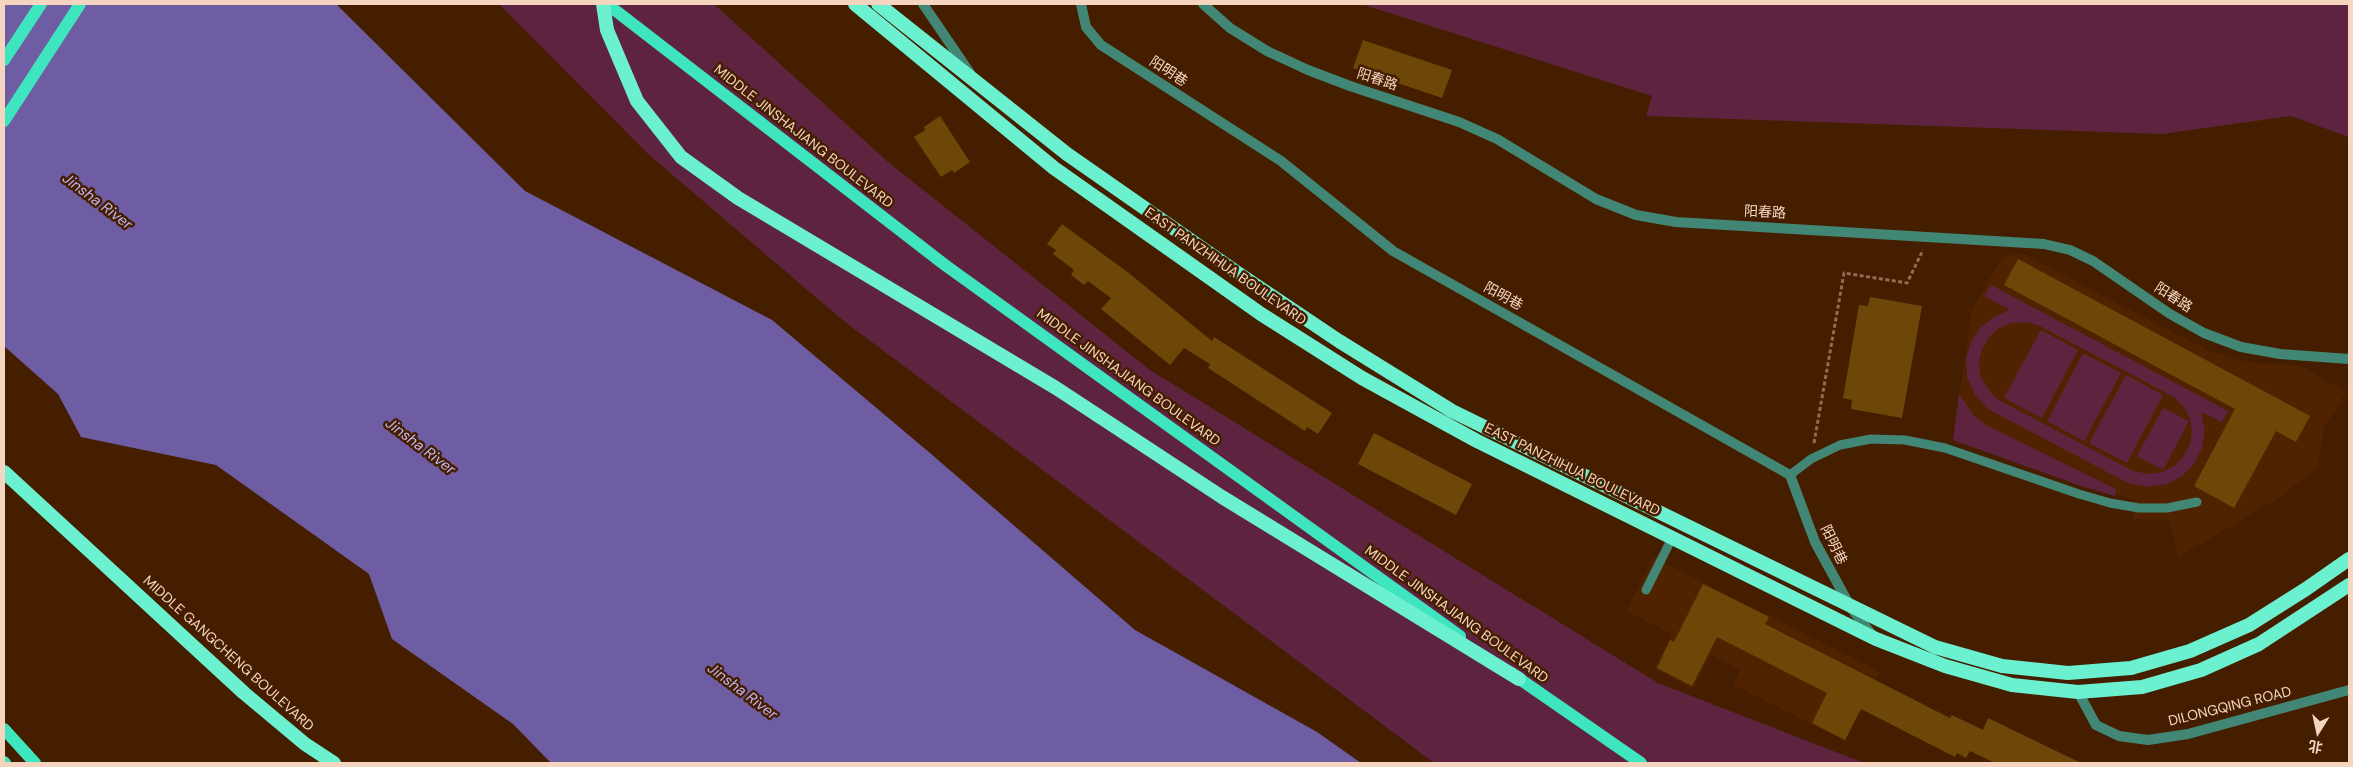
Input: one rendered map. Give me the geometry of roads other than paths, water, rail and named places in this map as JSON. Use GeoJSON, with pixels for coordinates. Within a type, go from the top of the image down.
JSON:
{"type":"FeatureCollection","features":[{"type":"Feature","properties":{"kind":"highway"},"geometry":{"type":"LineString","coordinates":[[603,4],[607,30],[637,101],[681,157],[738,198],[1056,388],[1222,497],[1413,609],[1519,679]]}},
{"type":"Feature","properties":{"kind":"highway","name":"EAST PANZHIHUA BOULEVARD"},"geometry":{"type":"LineString","coordinates":[[878,4],[1066,154],[1239,274],[1340,341],[1452,411],[1934,647],[2002,666],[2068,674],[2131,668],[2190,651],[2249,626],[2349,559]]}},
{"type":"Feature","properties":{"kind":"highway","name":"EAST PANZHIHUA BOULEVARD"},"geometry":{"type":"LineString","coordinates":[[857,5],[1054,168],[1142,228],[1261,314],[1362,378],[1477,442],[1876,639],[1945,666],[2012,685],[2078,692],[2142,686],[2201,670],[2259,644],[2349,585]]}},
{"type":"Feature","properties":{"kind":"highway","name":"MIDDLE GANGCHENG BOULEVARD"},"geometry":{"type":"LineString","coordinates":[[4,472],[244,693],[305,744],[334,763]]}},
{"type":"Feature","properties":{"kind":"main road"},"geometry":{"type":"LineString","coordinates":[[4,60],[41,4]]}},
{"type":"Feature","properties":{"kind":"main road"},"geometry":{"type":"LineString","coordinates":[[4,121],[80,4]]}},
{"type":"Feature","properties":{"kind":"main road","name":"MIDDLE JINSHAJIANG BOULEVARD"},"geometry":{"type":"LineString","coordinates":[[607,4],[945,265],[1413,609]]}},
{"type":"Feature","properties":{"kind":"main road","name":"MIDDLE JINSHAJIANG BOULEVARD"},"geometry":{"type":"LineString","coordinates":[[1519,679],[1641,763]]}},
{"type":"Feature","properties":{"kind":"main road"},"geometry":{"type":"LineString","coordinates":[[4,729],[36,763]]}},
{"type":"Feature","properties":{"kind":"street"},"geometry":{"type":"LineString","coordinates":[[923,4],[976,82]]}},
{"type":"Feature","properties":{"kind":"street","name":"阳明巷"},"geometry":{"type":"LineString","coordinates":[[1081,4],[1086,27],[1100,45],[1281,161],[1392,251],[1790,475],[1815,542],[1851,608],[1876,639]]}},
{"type":"Feature","properties":{"kind":"street","name":"阳春路"},"geometry":{"type":"LineString","coordinates":[[1203,4],[1230,28],[1267,51],[1325,76],[1459,122],[1496,139],[1596,199],[1636,215],[1676,222],[2044,244],[2070,250],[2093,261],[2170,314],[2204,334],[2241,347],[2280,354],[2349,359]]}},
{"type":"Feature","properties":{"kind":"street","name":"DILONGQING ROAD"},"geometry":{"type":"LineString","coordinates":[[2078,692],[2096,725],[2120,736],[2148,740],[2188,734],[2349,690]]}},
{"type":"Feature","properties":{"kind":"lane"},"geometry":{"type":"LineString","coordinates":[[1790,475],[1811,459],[1840,445],[1871,439],[1905,440],[1945,448],[2110,503],[2139,508],[2167,508],[2197,502]]}},
{"type":"Feature","properties":{"kind":"lane"},"geometry":{"type":"LineString","coordinates":[[1646,590],[1672,538]]}},
{"type":"Feature","properties":{"kind":"water","name":"Jinsha River"},"geometry":{"type":"Polygon","coordinates":[[[4,4],[336,4],[525,191],[772,320],[1135,630],[1317,732],[1361,763],[551,763],[513,724],[392,639],[369,574],[216,465],[81,437],[58,394],[4,346],[4,4]]]}}]}
